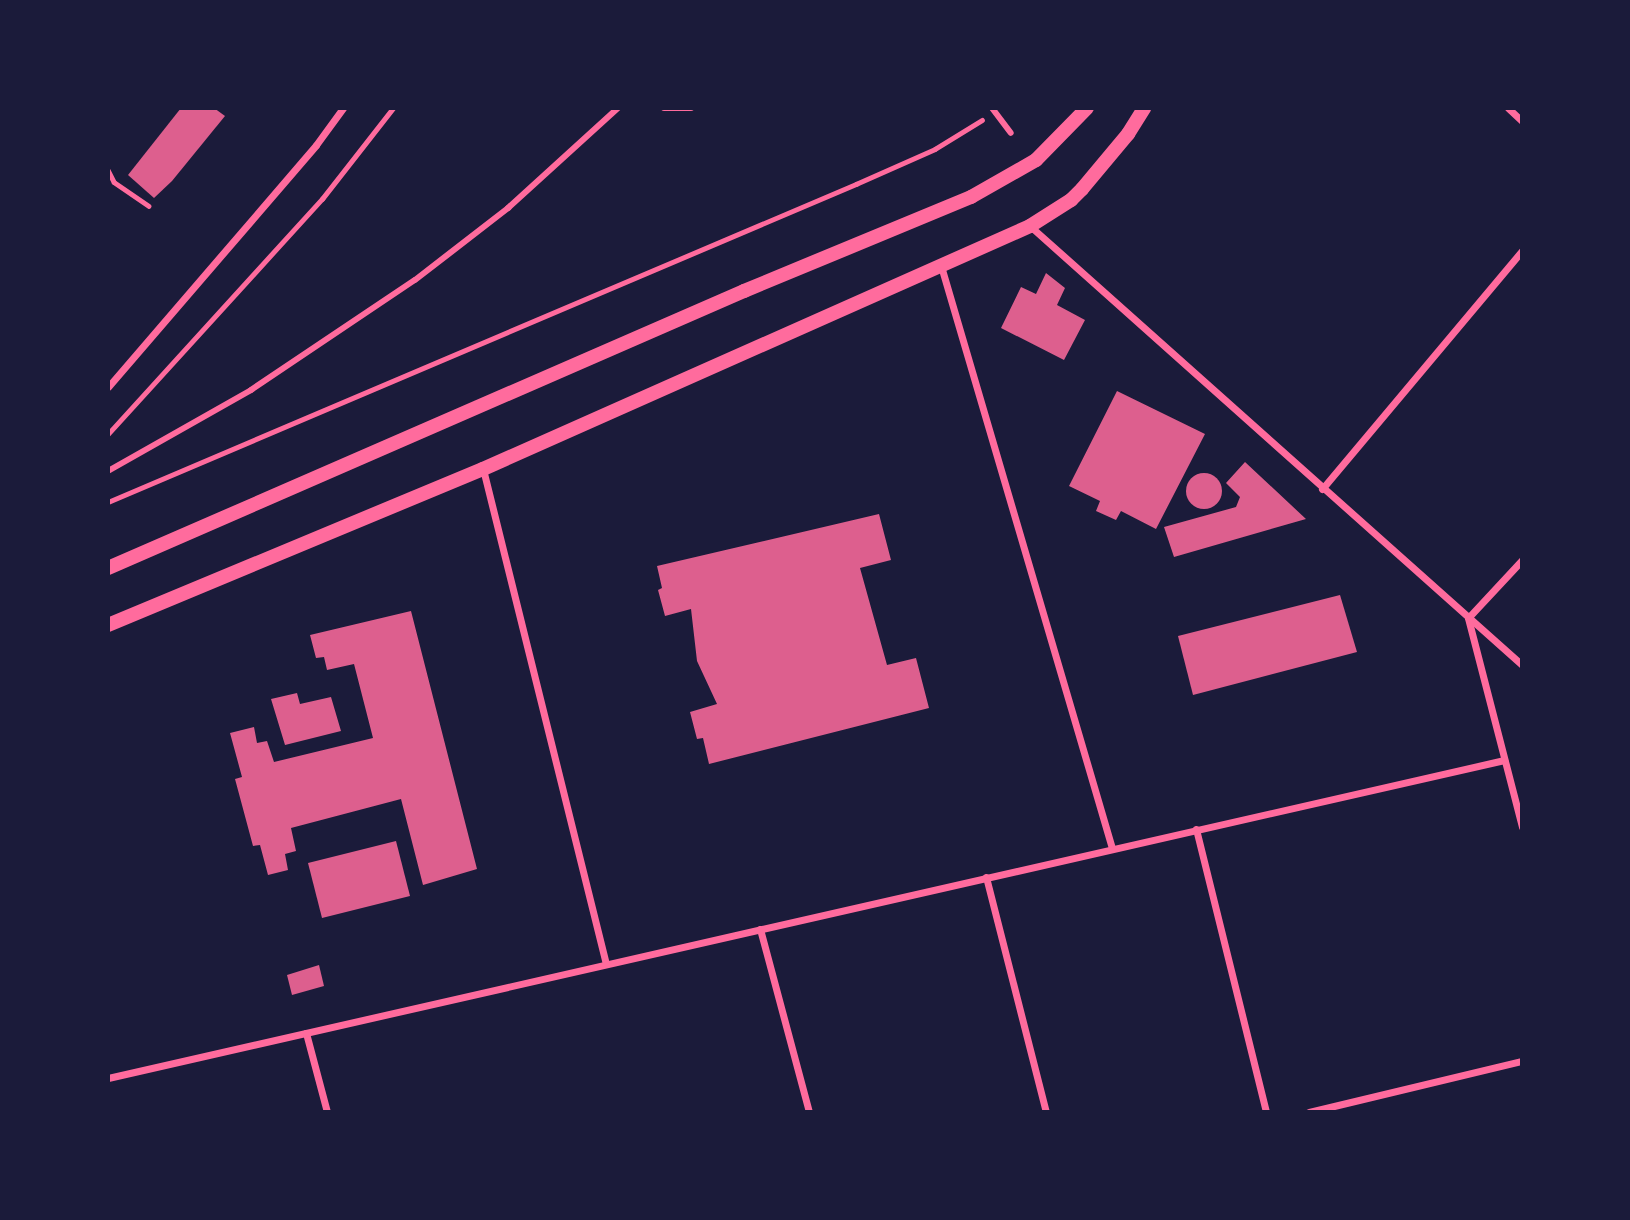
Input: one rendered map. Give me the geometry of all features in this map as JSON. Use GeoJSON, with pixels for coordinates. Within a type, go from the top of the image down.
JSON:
{"type":"FeatureCollection","features":[{"type":"Feature","properties":{"kind":"main road"},"geometry":{"type":"LineString","coordinates":[[108,568],[744,291],[971,197],[1036,160],[1087,108]]}},
{"type":"Feature","properties":{"kind":"main road"},"geometry":{"type":"LineString","coordinates":[[108,625],[483,469],[1030,226],[1071,200],[1128,134],[1144,108]]}},
{"type":"Feature","properties":{"kind":"street"},"geometry":{"type":"LineString","coordinates":[[108,387],[317,145],[343,108]]}},
{"type":"Feature","properties":{"kind":"street"},"geometry":{"type":"LineString","coordinates":[[108,471],[251,390],[415,280],[508,208],[618,108]]}},
{"type":"Feature","properties":{"kind":"street"},"geometry":{"type":"LineString","coordinates":[[664,108],[691,108]]}},
{"type":"Feature","properties":{"kind":"street"},"geometry":{"type":"LineString","coordinates":[[1507,108],[1521,121]]}},
{"type":"Feature","properties":{"kind":"street"},"geometry":{"type":"LineString","coordinates":[[993,110],[1011,133]]}},
{"type":"Feature","properties":{"kind":"street"},"geometry":{"type":"LineString","coordinates":[[1030,226],[1521,665]]}},
{"type":"Feature","properties":{"kind":"street"},"geometry":{"type":"LineString","coordinates":[[1322,489],[1521,250]]}},
{"type":"Feature","properties":{"kind":"street"},"geometry":{"type":"LineString","coordinates":[[940,266],[1112,848]]}},
{"type":"Feature","properties":{"kind":"street"},"geometry":{"type":"LineString","coordinates":[[483,469],[606,964]]}},
{"type":"Feature","properties":{"kind":"street"},"geometry":{"type":"LineString","coordinates":[[1468,618],[1521,560]]}},
{"type":"Feature","properties":{"kind":"street"},"geometry":{"type":"LineString","coordinates":[[1468,618],[1521,827]]}},
{"type":"Feature","properties":{"kind":"street"},"geometry":{"type":"LineString","coordinates":[[108,1078],[1504,760]]}},
{"type":"Feature","properties":{"kind":"street"},"geometry":{"type":"LineString","coordinates":[[1196,829],[1266,1111]]}},
{"type":"Feature","properties":{"kind":"street"},"geometry":{"type":"LineString","coordinates":[[986,877],[1046,1111]]}},
{"type":"Feature","properties":{"kind":"street"},"geometry":{"type":"LineString","coordinates":[[760,929],[809,1111]]}},
{"type":"Feature","properties":{"kind":"street"},"geometry":{"type":"LineString","coordinates":[[306,1033],[327,1111]]}},
{"type":"Feature","properties":{"kind":"street"},"geometry":{"type":"LineString","coordinates":[[1309,1111],[1521,1061]]}},
{"type":"Feature","properties":{"kind":"path"},"geometry":{"type":"LineString","coordinates":[[108,434],[322,199],[393,108]]}},
{"type":"Feature","properties":{"kind":"path"},"geometry":{"type":"LineString","coordinates":[[108,502],[856,184],[935,149],[993,110]]}},
{"type":"Feature","properties":{"kind":"path"},"geometry":{"type":"LineString","coordinates":[[108,170],[114,182],[149,206]]}},
{"type":"Feature","properties":{"kind":"building"},"geometry":{"type":"Polygon","coordinates":[[[181,108],[214,108],[225,116],[172,181],[154,198],[128,175],[181,108]]]}},
{"type":"Feature","properties":{"kind":"building"},"geometry":{"type":"Polygon","coordinates":[[[1046,273],[1065,288],[1057,305],[1085,320],[1064,360],[1001,328],[1021,287],[1036,294],[1046,273]]]}},
{"type":"Feature","properties":{"kind":"building"},"geometry":{"type":"Polygon","coordinates":[[[1117,391],[1205,434],[1156,529],[1121,511],[1116,520],[1096,511],[1100,501],[1069,486],[1117,391]]]}},
{"type":"Feature","properties":{"kind":"building"},"geometry":{"type":"Polygon","coordinates":[[[1245,462],[1306,519],[1174,557],[1164,527],[1236,507],[1240,497],[1226,483],[1245,462]]]}},
{"type":"Feature","properties":{"kind":"building"},"geometry":{"type":"Polygon","coordinates":[[[1204,473],[1217,478],[1222,491],[1217,504],[1204,509],[1191,504],[1186,491],[1191,478],[1204,473]]]}},
{"type":"Feature","properties":{"kind":"building"},"geometry":{"type":"Polygon","coordinates":[[[879,514],[891,560],[860,568],[887,665],[916,658],[929,708],[709,764],[703,738],[697,739],[690,712],[717,704],[697,661],[691,609],[665,616],[658,590],[662,588],[657,566],[879,514]]]}},
{"type":"Feature","properties":{"kind":"building"},"geometry":{"type":"Polygon","coordinates":[[[1340,595],[1357,652],[1193,695],[1178,636],[1340,595]]]}},
{"type":"Feature","properties":{"kind":"building"},"geometry":{"type":"Polygon","coordinates":[[[411,611],[477,869],[423,885],[401,799],[291,828],[296,851],[285,854],[288,870],[268,875],[260,845],[253,846],[235,779],[242,777],[230,733],[254,727],[257,743],[267,741],[274,762],[373,738],[354,664],[327,670],[324,657],[316,658],[310,635],[411,611]]]}},
{"type":"Feature","properties":{"kind":"building"},"geometry":{"type":"Polygon","coordinates":[[[297,693],[300,704],[331,697],[341,731],[285,745],[271,699],[297,693]]]}},
{"type":"Feature","properties":{"kind":"building"},"geometry":{"type":"Polygon","coordinates":[[[396,841],[410,896],[322,918],[308,863],[396,841]]]}},
{"type":"Feature","properties":{"kind":"building"},"geometry":{"type":"Polygon","coordinates":[[[319,965],[324,986],[292,995],[287,975],[319,965]]]}}]}
